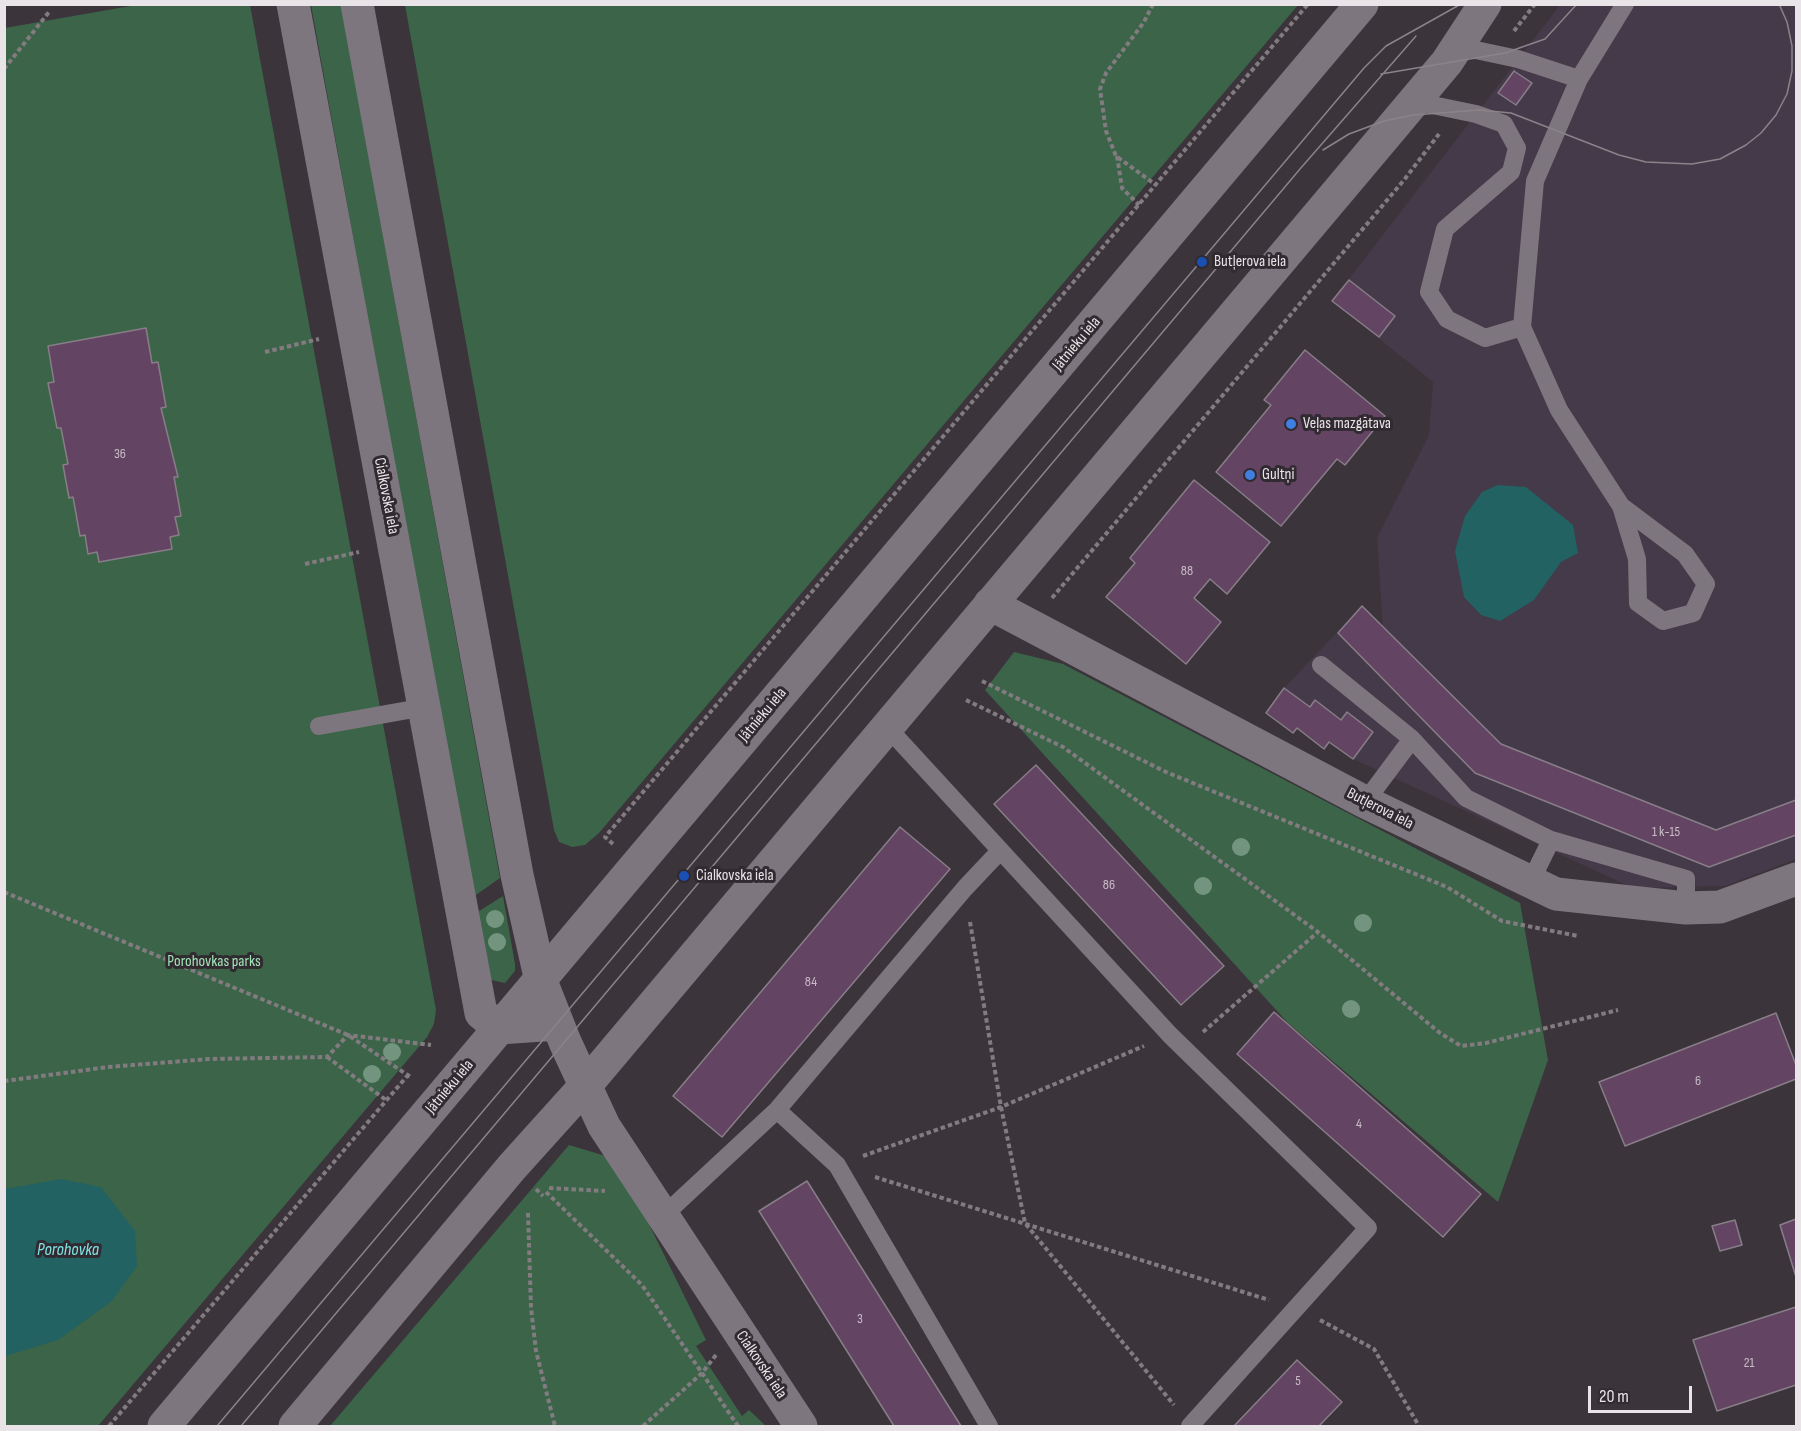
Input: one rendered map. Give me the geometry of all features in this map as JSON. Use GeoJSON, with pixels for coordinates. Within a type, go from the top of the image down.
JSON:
{"type":"FeatureCollection","features":[{"type":"Feature","properties":{"kind":"street","name":"Cialkovska iela"},"geometry":{"type":"LineString","coordinates":[[293,4],[426,707],[481,1013],[499,1028]]}},
{"type":"Feature","properties":{"kind":"street","name":"Cialkovska iela"},"geometry":{"type":"LineString","coordinates":[[357,4],[517,875],[541,981],[557,1024],[604,1126],[801,1426]]}},
{"type":"Feature","properties":{"kind":"street","name":"Jātnieku iela"},"geometry":{"type":"LineString","coordinates":[[164,1426],[1362,4]]}},
{"type":"Feature","properties":{"kind":"street"},"geometry":{"type":"LineString","coordinates":[[295,1426],[512,1167],[585,1086],[1413,102],[1457,46],[1485,4]]}},
{"type":"Feature","properties":{"kind":"street","name":"Butļerova iela"},"geometry":{"type":"LineString","coordinates":[[990,604],[1365,802],[1556,894],[1686,908],[1720,907],[1797,879]]}},
{"type":"Feature","properties":{"kind":"street"},"geometry":{"type":"LineString","coordinates":[[499,1028],[557,1024]]}},
{"type":"Feature","properties":{"kind":"lane"},"geometry":{"type":"LineString","coordinates":[[1621,506],[1685,554],[1706,584],[1694,613],[1663,621],[1638,603],[1637,559],[1621,506],[1559,410],[1522,327],[1535,181],[1579,79],[1625,4]]}},
{"type":"Feature","properties":{"kind":"lane"},"geometry":{"type":"LineString","coordinates":[[1457,46],[1497,54],[1579,79]]}},
{"type":"Feature","properties":{"kind":"lane"},"geometry":{"type":"LineString","coordinates":[[1413,102],[1458,111],[1504,124],[1517,148],[1511,172],[1444,229],[1430,292],[1447,319],[1485,338],[1522,327]]}},
{"type":"Feature","properties":{"kind":"lane"},"geometry":{"type":"LineString","coordinates":[[1321,665],[1412,739],[1466,798],[1551,840],[1686,879],[1686,908]]}},
{"type":"Feature","properties":{"kind":"lane"},"geometry":{"type":"LineString","coordinates":[[319,726],[426,707]]}},
{"type":"Feature","properties":{"kind":"lane"},"geometry":{"type":"LineString","coordinates":[[887,727],[918,758],[999,852],[1170,1035],[1368,1228],[1190,1426]]}},
{"type":"Feature","properties":{"kind":"lane"},"geometry":{"type":"LineString","coordinates":[[1365,802],[1412,739]]}},
{"type":"Feature","properties":{"kind":"lane"},"geometry":{"type":"LineString","coordinates":[[1530,883],[1551,840]]}},
{"type":"Feature","properties":{"kind":"lane"},"geometry":{"type":"LineString","coordinates":[[663,1216],[777,1110],[965,888],[999,852]]}},
{"type":"Feature","properties":{"kind":"lane"},"geometry":{"type":"LineString","coordinates":[[777,1110],[837,1165],[989,1426]]}},
{"type":"Feature","properties":{"kind":"path"},"geometry":{"type":"LineString","coordinates":[[1139,205],[1122,188],[1116,156],[1106,131],[1100,89],[1106,73],[1144,22],[1153,4]]}},
{"type":"Feature","properties":{"kind":"path"},"geometry":{"type":"LineString","coordinates":[[605,837],[1308,4]]}},
{"type":"Feature","properties":{"kind":"path"},"geometry":{"type":"LineString","coordinates":[[1497,54],[1535,4]]}},
{"type":"Feature","properties":{"kind":"path"},"geometry":{"type":"LineString","coordinates":[[4,69],[49,12]]}},
{"type":"Feature","properties":{"kind":"path"},"geometry":{"type":"LineString","coordinates":[[1047,603],[1404,180],[1458,111]]}},
{"type":"Feature","properties":{"kind":"path"},"geometry":{"type":"LineString","coordinates":[[1116,156],[1156,185]]}},
{"type":"Feature","properties":{"kind":"path"},"geometry":{"type":"LineString","coordinates":[[266,352],[319,339]]}},
{"type":"Feature","properties":{"kind":"path"},"geometry":{"type":"LineString","coordinates":[[305,564],[359,552]]}},
{"type":"Feature","properties":{"kind":"path"},"geometry":{"type":"LineString","coordinates":[[982,681],[1166,772],[1447,887],[1502,921],[1578,936]]}},
{"type":"Feature","properties":{"kind":"path"},"geometry":{"type":"LineString","coordinates":[[966,700],[1063,747],[1318,932],[1440,1033],[1461,1046],[1486,1043],[1618,1010]]}},
{"type":"Feature","properties":{"kind":"path"},"geometry":{"type":"LineString","coordinates":[[965,888],[1001,1107],[1025,1223],[1190,1426]]}},
{"type":"Feature","properties":{"kind":"path"},"geometry":{"type":"LineString","coordinates":[[4,892],[348,1035],[408,1075],[109,1426]]}},
{"type":"Feature","properties":{"kind":"path"},"geometry":{"type":"LineString","coordinates":[[1183,1048],[1318,932]]}},
{"type":"Feature","properties":{"kind":"path"},"geometry":{"type":"LineString","coordinates":[[348,1035],[431,1045]]}},
{"type":"Feature","properties":{"kind":"path"},"geometry":{"type":"LineString","coordinates":[[327,1057],[348,1035]]}},
{"type":"Feature","properties":{"kind":"path"},"geometry":{"type":"LineString","coordinates":[[837,1165],[1001,1107],[1170,1035]]}},
{"type":"Feature","properties":{"kind":"path"},"geometry":{"type":"LineString","coordinates":[[4,1081],[108,1067],[209,1059],[327,1057],[386,1100]]}},
{"type":"Feature","properties":{"kind":"path"},"geometry":{"type":"LineString","coordinates":[[837,1165],[1296,1308],[1374,1349],[1419,1426]]}},
{"type":"Feature","properties":{"kind":"path"},"geometry":{"type":"LineString","coordinates":[[616,1192],[547,1190],[642,1285],[738,1426]]}},
{"type":"Feature","properties":{"kind":"path"},"geometry":{"type":"LineString","coordinates":[[528,1213],[531,1308],[536,1351],[555,1426]]}},
{"type":"Feature","properties":{"kind":"path"},"geometry":{"type":"LineString","coordinates":[[643,1426],[702,1373],[736,1328]]}},
{"type":"Feature","properties":{"kind":"shaded area"},"geometry":{"type":"Polygon","coordinates":[[[1560,5],[1796,5],[1796,859],[1725,886],[1633,888],[1353,759],[1329,742],[1324,749],[1297,729],[1293,733],[1266,713],[1284,688],[1362,606],[1383,627],[1377,538],[1429,435],[1433,382],[1332,301],[1560,5]]]}},
{"type":"Feature","properties":{"kind":"green space"},"geometry":{"type":"Polygon","coordinates":[[[405,4],[1298,5],[599,833],[585,845],[572,847],[559,842],[554,830],[405,4]]]}},
{"type":"Feature","properties":{"kind":"green space","name":"Porohovkas parks"},"geometry":{"type":"Polygon","coordinates":[[[136,5],[250,5],[436,1010],[434,1024],[427,1037],[98,1426],[5,1426],[5,28],[136,5]]]}},
{"type":"Feature","properties":{"kind":"green space"},"geometry":{"type":"Polygon","coordinates":[[[311,5],[341,5],[500,878],[473,897],[311,5]]]}},
{"type":"Feature","properties":{"kind":"green space"},"geometry":{"type":"Polygon","coordinates":[[[1014,652],[1063,664],[1520,903],[1548,1060],[1498,1202],[1288,1023],[985,690],[1014,652]]]}},
{"type":"Feature","properties":{"kind":"green space"},"geometry":{"type":"Polygon","coordinates":[[[503,896],[515,964],[515,971],[505,983],[491,980],[476,913],[503,896]]]}},
{"type":"Feature","properties":{"kind":"green space"},"geometry":{"type":"Polygon","coordinates":[[[569,1145],[609,1157],[642,1210],[706,1340],[696,1346],[742,1416],[749,1410],[766,1426],[330,1426],[569,1145]]]}},
{"type":"Feature","properties":{"kind":"water"},"geometry":{"type":"Polygon","coordinates":[[[1498,485],[1526,487],[1573,525],[1578,553],[1561,562],[1534,600],[1500,621],[1481,615],[1464,597],[1455,551],[1465,516],[1482,492],[1498,485]]]}},
{"type":"Feature","properties":{"kind":"water","name":"Porohovka"},"geometry":{"type":"Polygon","coordinates":[[[61,1179],[101,1187],[135,1231],[137,1266],[112,1301],[58,1340],[5,1356],[5,1189],[61,1179]]]}},
{"type":"Feature","properties":{"kind":"building"},"geometry":{"type":"Polygon","coordinates":[[[1514,71],[1532,83],[1516,105],[1498,93],[1514,71]]]}},
{"type":"Feature","properties":{"kind":"building"},"geometry":{"type":"Polygon","coordinates":[[[1349,280],[1395,316],[1379,337],[1332,301],[1349,280]]]}},
{"type":"Feature","properties":{"kind":"building"},"geometry":{"type":"Polygon","coordinates":[[[146,328],[152,363],[158,362],[166,407],[161,408],[178,477],[174,477],[181,516],[175,517],[179,535],[170,537],[172,549],[99,562],[97,552],[88,554],[85,535],[80,536],[73,497],[69,498],[63,465],[68,464],[61,428],[57,428],[48,383],[54,382],[48,346],[146,328]]]}},
{"type":"Feature","properties":{"kind":"building"},"geometry":{"type":"Polygon","coordinates":[[[1305,350],[1385,416],[1345,465],[1337,459],[1281,526],[1216,472],[1271,405],[1264,400],[1305,350]]]}},
{"type":"Feature","properties":{"kind":"building"},"geometry":{"type":"Polygon","coordinates":[[[1194,480],[1270,542],[1227,594],[1210,579],[1194,598],[1221,622],[1186,664],[1106,597],[1135,563],[1130,558],[1194,480]]]}},
{"type":"Feature","properties":{"kind":"building"},"geometry":{"type":"Polygon","coordinates":[[[1362,606],[1501,744],[1716,830],[1796,800],[1796,835],[1709,867],[1475,773],[1338,633],[1362,606]]]}},
{"type":"Feature","properties":{"kind":"building"},"geometry":{"type":"Polygon","coordinates":[[[1284,688],[1310,707],[1315,700],[1341,720],[1347,712],[1373,732],[1353,759],[1329,742],[1324,749],[1297,728],[1293,733],[1266,713],[1284,688]]]}},
{"type":"Feature","properties":{"kind":"building"},"geometry":{"type":"Polygon","coordinates":[[[1036,765],[1224,966],[1181,1005],[994,804],[1036,765]]]}},
{"type":"Feature","properties":{"kind":"building"},"geometry":{"type":"Polygon","coordinates":[[[900,827],[950,869],[722,1137],[673,1096],[900,827]]]}},
{"type":"Feature","properties":{"kind":"building"},"geometry":{"type":"Polygon","coordinates":[[[1274,1012],[1481,1194],[1443,1237],[1237,1054],[1274,1012]]]}},
{"type":"Feature","properties":{"kind":"building"},"geometry":{"type":"Polygon","coordinates":[[[1776,1013],[1796,1065],[1796,1079],[1625,1146],[1599,1082],[1776,1013]]]}},
{"type":"Feature","properties":{"kind":"building"},"geometry":{"type":"Polygon","coordinates":[[[807,1181],[961,1426],[894,1426],[759,1211],[807,1181]]]}},
{"type":"Feature","properties":{"kind":"building"},"geometry":{"type":"Polygon","coordinates":[[[1796,1219],[1796,1277],[1780,1225],[1796,1219]]]}},
{"type":"Feature","properties":{"kind":"building"},"geometry":{"type":"Polygon","coordinates":[[[1735,1220],[1742,1245],[1720,1251],[1712,1226],[1735,1220]]]}},
{"type":"Feature","properties":{"kind":"building"},"geometry":{"type":"Polygon","coordinates":[[[1796,1307],[1796,1385],[1717,1411],[1693,1340],[1796,1307]]]}},
{"type":"Feature","properties":{"kind":"building"},"geometry":{"type":"Polygon","coordinates":[[[1297,1360],[1342,1402],[1319,1426],[1234,1426],[1297,1360]]]}},
{"type":"Feature","properties":{"kind":"tram line"},"geometry":{"type":"LineString","coordinates":[[217,1426],[1364,68],[1386,46],[1461,4]]}},
{"type":"Feature","properties":{"kind":"tram line"},"geometry":{"type":"LineString","coordinates":[[1381,74],[1505,53],[1545,39],[1577,4]]}},
{"type":"Feature","properties":{"kind":"tram line"},"geometry":{"type":"LineString","coordinates":[[1323,150],[1349,134],[1384,121],[1413,115],[1479,110],[1511,113],[1619,155],[1646,162],[1692,164],[1720,159],[1746,145],[1761,133],[1776,115],[1787,94],[1792,71],[1792,46],[1787,22],[1779,4]]}},
{"type":"Feature","properties":{"kind":"tram line"},"geometry":{"type":"LineString","coordinates":[[241,1426],[1300,169],[1416,36]]}},
{"type":"Feature","properties":{"kind":"place","name":"Butļerova iela"},"geometry":{"type":"Point","coordinates":[1202,262]}},
{"type":"Feature","properties":{"kind":"place","name":"Veļas mazgātava"},"geometry":{"type":"Point","coordinates":[1291,424]}},
{"type":"Feature","properties":{"kind":"place","name":"Gultņi"},"geometry":{"type":"Point","coordinates":[1250,475]}},
{"type":"Feature","properties":{"kind":"place","name":"Cialkovska iela"},"geometry":{"type":"Point","coordinates":[684,876]}}]}
